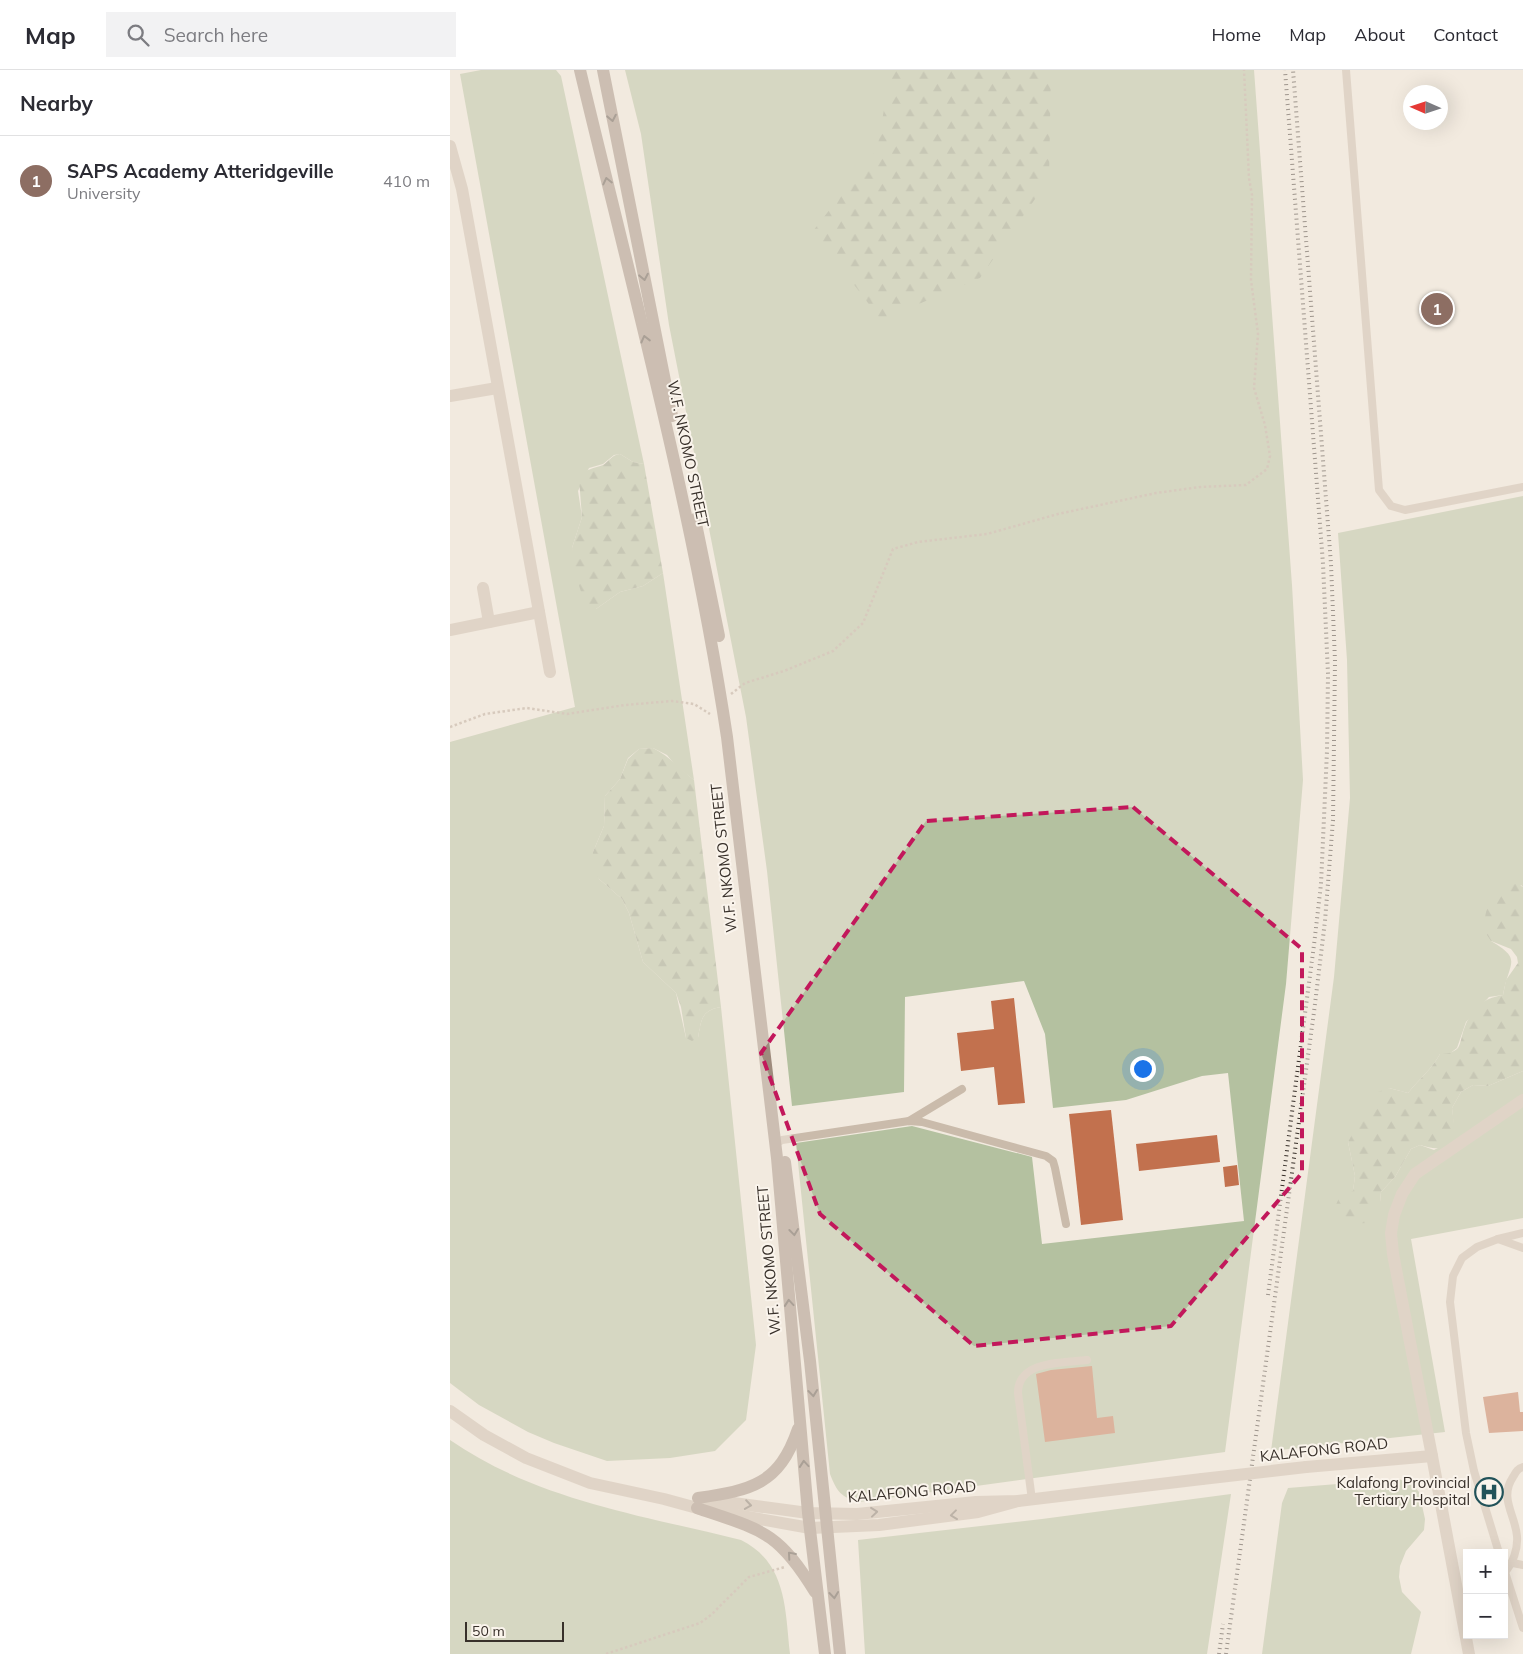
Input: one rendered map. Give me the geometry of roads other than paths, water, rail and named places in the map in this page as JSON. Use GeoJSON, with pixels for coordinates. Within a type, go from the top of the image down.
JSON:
{"type":"FeatureCollection","features":[{"type":"Feature","properties":{"kind":"main road","name":"W.F. NKOMO STREET"},"geometry":{"type":"LineString","coordinates":[[580,70],[661,403],[716,668],[826,1514],[840,1654]]}},
{"type":"Feature","properties":{"kind":"main road","name":"W.F. NKOMO STREET"},"geometry":{"type":"LineString","coordinates":[[603,70],[661,366],[709,583],[728,696],[779,1142],[808,1513],[826,1654]]}},
{"type":"Feature","properties":{"kind":"main road"},"geometry":{"type":"LineString","coordinates":[[697,1503],[762,1483],[776,1471],[788,1455],[800,1424]]}},
{"type":"Feature","properties":{"kind":"main road"},"geometry":{"type":"LineString","coordinates":[[697,1503],[770,1536],[798,1563],[818,1596]]}},
{"type":"Feature","properties":{"kind":"street"},"geometry":{"type":"LineString","coordinates":[[450,146],[550,672]]}},
{"type":"Feature","properties":{"kind":"street"},"geometry":{"type":"LineString","coordinates":[[450,396],[497,388]]}},
{"type":"Feature","properties":{"kind":"street"},"geometry":{"type":"LineString","coordinates":[[483,588],[489,622]]}},
{"type":"Feature","properties":{"kind":"street"},"geometry":{"type":"LineString","coordinates":[[450,630],[538,612]]}},
{"type":"Feature","properties":{"kind":"street"},"geometry":{"type":"LineString","coordinates":[[1469,1654],[1393,1254],[1391,1233],[1394,1215],[1402,1194],[1416,1174],[1523,1100]]}},
{"type":"Feature","properties":{"kind":"street"},"geometry":{"type":"LineString","coordinates":[[450,1411],[484,1435],[526,1458],[565,1475],[590,1483],[664,1499],[697,1503]]}},
{"type":"Feature","properties":{"kind":"street","name":"KALAFONG ROAD"},"geometry":{"type":"LineString","coordinates":[[697,1503],[808,1513],[857,1514],[976,1502],[1032,1500],[1306,1467],[1432,1456]]}},
{"type":"Feature","properties":{"kind":"street","name":"KALAFONG ROAD"},"geometry":{"type":"LineString","coordinates":[[697,1503],[810,1528],[827,1529],[879,1525],[978,1512],[1018,1501]]}},
{"type":"Feature","properties":{"kind":"lane"},"geometry":{"type":"LineString","coordinates":[[1346,70],[1379,490],[1391,506],[1405,510],[1523,487]]}},
{"type":"Feature","properties":{"kind":"lane"},"geometry":{"type":"LineString","coordinates":[[909,1121],[962,1088]]}},
{"type":"Feature","properties":{"kind":"lane"},"geometry":{"type":"LineString","coordinates":[[779,1142],[909,1121],[922,1122],[1046,1156],[1053,1161],[1066,1224]]}},
{"type":"Feature","properties":{"kind":"lane"},"geometry":{"type":"LineString","coordinates":[[1498,1549],[1474,1471],[1466,1433],[1450,1302],[1453,1276],[1462,1258],[1477,1247],[1498,1239],[1523,1233]]}},
{"type":"Feature","properties":{"kind":"lane"},"geometry":{"type":"LineString","coordinates":[[1498,1239],[1523,1248]]}},
{"type":"Feature","properties":{"kind":"lane"},"geometry":{"type":"LineString","coordinates":[[1032,1500],[1018,1393],[1019,1383],[1025,1373],[1033,1368],[1087,1360]]}},
{"type":"Feature","properties":{"kind":"lane"},"geometry":{"type":"LineString","coordinates":[[1508,1567],[1513,1562],[1517,1537],[1506,1498],[1507,1486],[1518,1468],[1523,1467]]}},
{"type":"Feature","properties":{"kind":"lane"},"geometry":{"type":"LineString","coordinates":[[1513,1562],[1523,1565]]}},
{"type":"Feature","properties":{"kind":"lane"},"geometry":{"type":"LineString","coordinates":[[1508,1580],[1523,1628]]}},
{"type":"Feature","properties":{"kind":"railway"},"geometry":{"type":"LineString","coordinates":[[1268,1295],[1321,884],[1327,751],[1328,674],[1323,564],[1285,70]]}},
{"type":"Feature","properties":{"kind":"railway"},"geometry":{"type":"LineString","coordinates":[[1226,1654],[1314,1012],[1325,921],[1333,820],[1335,661],[1331,564],[1293,70]]}},
{"type":"Feature","properties":{"kind":"railway"},"geometry":{"type":"LineString","coordinates":[[1219,1654],[1223,1624]]}},
{"type":"Feature","properties":{"kind":"place","name":"SAPS Academy Atteridgeville"},"geometry":{"type":"Point","coordinates":[1437,309]}},
{"type":"Feature","properties":{"kind":"place","name":"Kalafong Provincial Tertiary Hospital"},"geometry":{"type":"Point","coordinates":[1489,1492]}}]}
